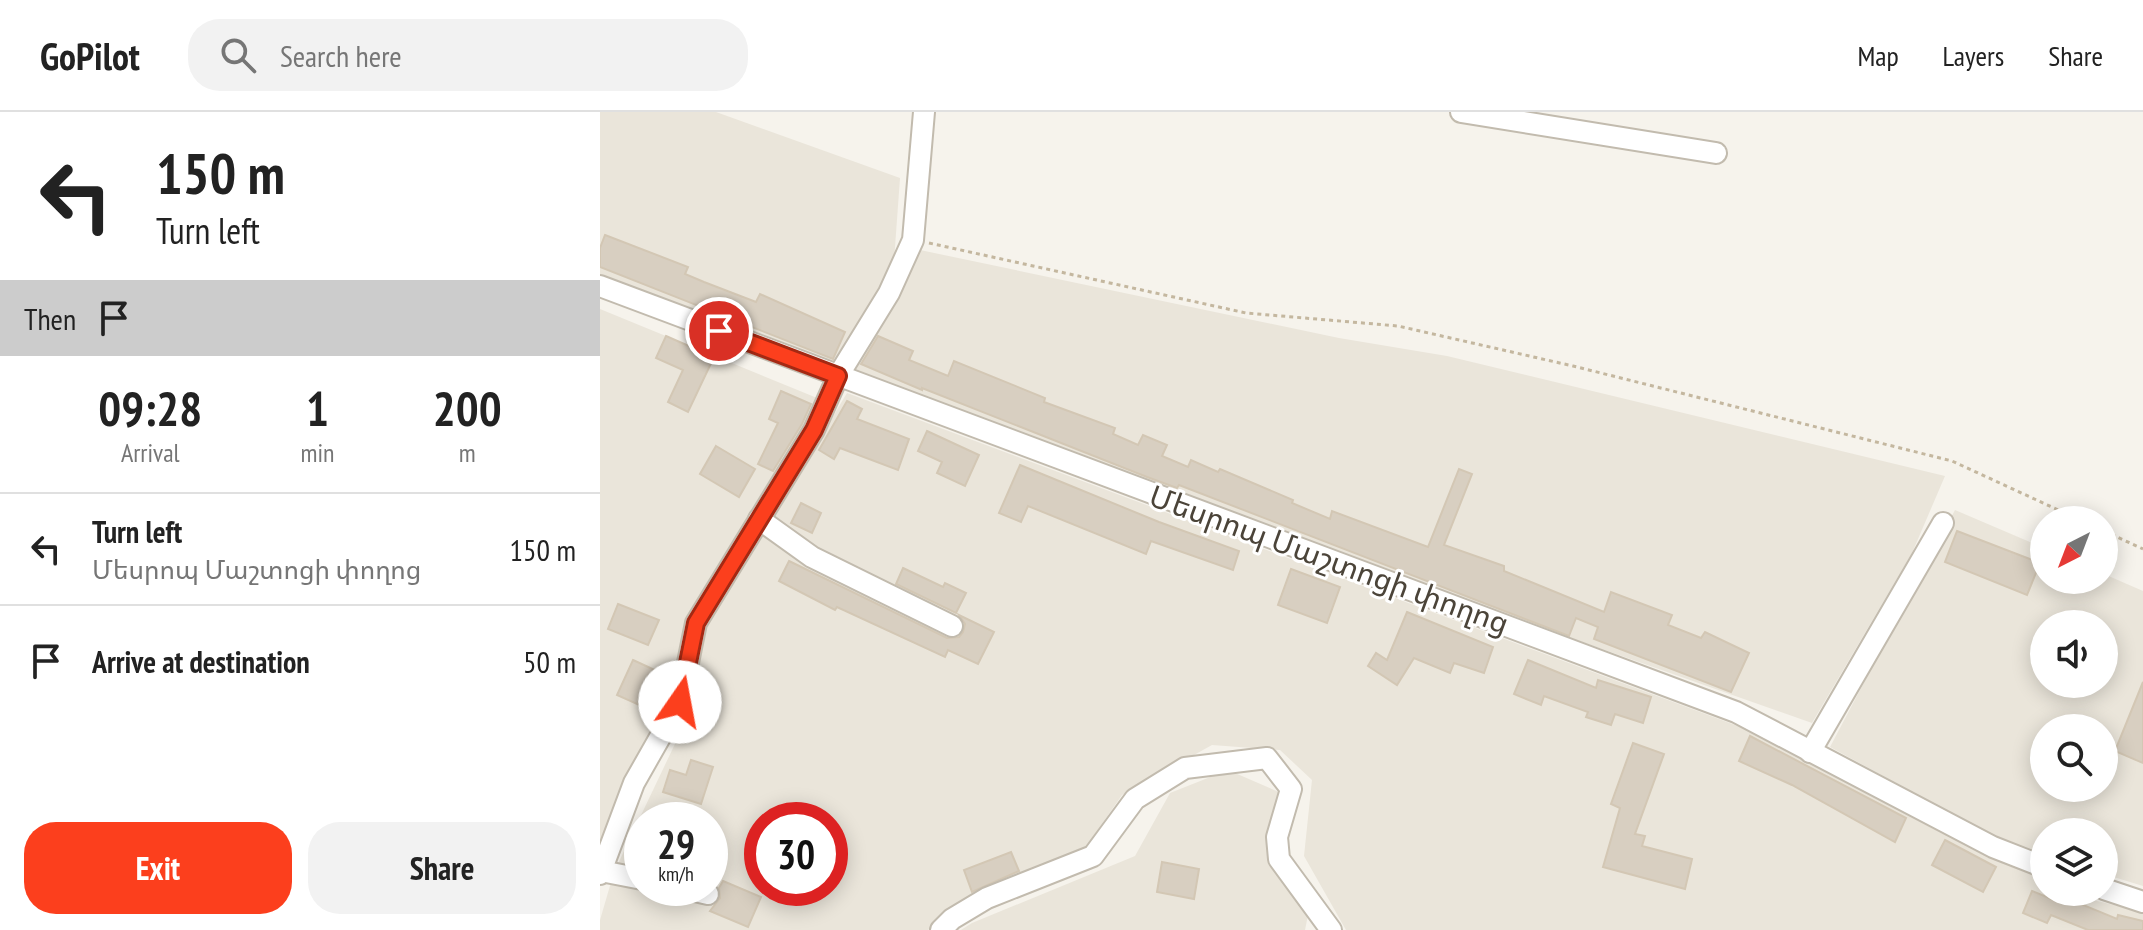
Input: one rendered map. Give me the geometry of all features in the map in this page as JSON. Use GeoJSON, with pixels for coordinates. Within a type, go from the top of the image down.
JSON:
{"type":"FeatureCollection","features":[{"type":"Feature","properties":{"kind":"street"},"geometry":{"type":"LineString","coordinates":[[624,876],[600,873],[634,783],[680,702],[696,623],[814,430],[838,376],[889,293],[913,240],[924,112]]}},
{"type":"Feature","properties":{"kind":"street"},"geometry":{"type":"LineString","coordinates":[[1461,112],[1716,153]]}},
{"type":"Feature","properties":{"kind":"street","name":"Մեսրոպ Մաշտոցի փողոց"},"geometry":{"type":"LineString","coordinates":[[600,286],[1736,712],[1993,847],[2030,862]]}},
{"type":"Feature","properties":{"kind":"street"},"geometry":{"type":"LineString","coordinates":[[759,519],[812,557],[952,626]]}},
{"type":"Feature","properties":{"kind":"street"},"geometry":{"type":"LineString","coordinates":[[1810,752],[1943,523]]}},
{"type":"Feature","properties":{"kind":"street"},"geometry":{"type":"LineString","coordinates":[[941,930],[952,919],[987,898],[1093,856],[1135,799],[1185,768],[1267,758],[1291,789],[1277,837],[1279,859],[1331,930]]}},
{"type":"Feature","properties":{"kind":"street"},"geometry":{"type":"LineString","coordinates":[[2118,894],[2143,902]]}},
{"type":"Feature","properties":{"kind":"path"},"geometry":{"type":"LineString","coordinates":[[913,240],[1246,313],[1398,326],[1573,366],[1952,461],[2050,506]]}},
{"type":"Feature","properties":{"kind":"path"},"geometry":{"type":"LineString","coordinates":[[2118,537],[2143,549]]}},
{"type":"Feature","properties":{"kind":"shaded area"},"geometry":{"type":"Polygon","coordinates":[[[600,112],[716,112],[900,178],[894,261],[834,367],[600,278],[600,112]]]}},
{"type":"Feature","properties":{"kind":"shaded area"},"geometry":{"type":"Polygon","coordinates":[[[920,250],[1339,338],[1447,356],[1945,476],[1912,553],[1812,723],[1284,537],[851,369],[920,250]]]}},
{"type":"Feature","properties":{"kind":"shaded area"},"geometry":{"type":"Polygon","coordinates":[[[600,309],[822,400],[685,623],[672,704],[616,800],[600,847],[600,309]]]}},
{"type":"Feature","properties":{"kind":"shaded area"},"geometry":{"type":"Polygon","coordinates":[[[847,393],[1759,734],[1941,833],[2030,873],[2030,906],[2118,906],[2143,912],[2143,930],[1346,930],[1304,856],[1312,780],[1280,750],[1212,745],[1122,795],[1084,850],[963,900],[928,930],[600,930],[614,872],[624,851],[624,906],[728,906],[728,802],[647,802],[684,725],[707,625],[847,393]]]}},
{"type":"Feature","properties":{"kind":"shaded area"},"geometry":{"type":"Polygon","coordinates":[[[1955,510],[2030,542],[2030,594],[2118,594],[2118,580],[2143,591],[2143,886],[2118,878],[2118,818],[2030,818],[2030,851],[2010,845],[1830,747],[1955,510]]]}},
{"type":"Feature","properties":{"kind":"shaded area"},"geometry":{"type":"Polygon","coordinates":[[[1228,770],[1281,793],[1268,860],[1308,915],[1305,930],[961,930],[1135,856],[1170,793],[1228,770]]]}},
{"type":"Feature","properties":{"kind":"building"},"geometry":{"type":"Polygon","coordinates":[[[605,235],[688,267],[685,274],[704,282],[756,302],[760,294],[845,332],[833,359],[600,267],[600,248],[605,235]]]}},
{"type":"Feature","properties":{"kind":"building"},"geometry":{"type":"Polygon","coordinates":[[[666,336],[714,357],[688,412],[668,402],[683,370],[656,358],[666,336]]]}},
{"type":"Feature","properties":{"kind":"building"},"geometry":{"type":"Polygon","coordinates":[[[878,336],[913,351],[909,360],[948,376],[954,361],[1045,398],[1044,402],[1115,428],[1113,434],[1138,445],[1143,435],[1167,445],[1162,456],[1188,467],[1191,460],[1218,472],[1220,469],[1330,519],[1332,511],[1428,547],[1459,469],[1472,474],[1444,545],[1504,566],[1504,571],[1604,612],[1611,592],[1672,615],[1668,625],[1701,638],[1705,632],[1749,653],[1731,692],[1594,639],[1598,627],[1576,618],[1569,636],[1179,485],[1177,488],[1147,477],[861,364],[878,336]]]}},
{"type":"Feature","properties":{"kind":"building"},"geometry":{"type":"Polygon","coordinates":[[[781,391],[811,404],[773,471],[758,464],[778,423],[769,419],[781,391]]]}},
{"type":"Feature","properties":{"kind":"building"},"geometry":{"type":"Polygon","coordinates":[[[847,401],[862,409],[857,419],[909,439],[898,470],[840,448],[834,459],[819,450],[847,401]]]}},
{"type":"Feature","properties":{"kind":"building"},"geometry":{"type":"Polygon","coordinates":[[[927,431],[979,455],[965,486],[937,473],[942,462],[918,451],[927,431]]]}},
{"type":"Feature","properties":{"kind":"building"},"geometry":{"type":"Polygon","coordinates":[[[716,446],[755,469],[739,497],[700,474],[716,446]]]}},
{"type":"Feature","properties":{"kind":"building"},"geometry":{"type":"Polygon","coordinates":[[[1020,465],[1239,551],[1233,570],[1151,541],[1146,554],[1028,506],[1021,522],[999,513],[1020,465]]]}},
{"type":"Feature","properties":{"kind":"building"},"geometry":{"type":"Polygon","coordinates":[[[801,503],[821,513],[812,533],[791,523],[801,503]]]}},
{"type":"Feature","properties":{"kind":"building"},"geometry":{"type":"Polygon","coordinates":[[[1957,531],[2030,559],[2030,588],[2027,595],[1945,562],[1957,531]]]}},
{"type":"Feature","properties":{"kind":"building"},"geometry":{"type":"Polygon","coordinates":[[[789,561],[947,638],[959,637],[963,632],[965,624],[959,615],[994,632],[978,664],[948,650],[945,657],[837,607],[835,610],[779,581],[789,561]]]}},
{"type":"Feature","properties":{"kind":"building"},"geometry":{"type":"Polygon","coordinates":[[[903,568],[943,587],[945,583],[966,593],[956,613],[896,584],[903,568]]]}},
{"type":"Feature","properties":{"kind":"building"},"geometry":{"type":"Polygon","coordinates":[[[1291,569],[1340,587],[1327,623],[1278,605],[1291,569]]]}},
{"type":"Feature","properties":{"kind":"building"},"geometry":{"type":"Polygon","coordinates":[[[618,604],[659,620],[648,645],[608,629],[618,604]]]}},
{"type":"Feature","properties":{"kind":"building"},"geometry":{"type":"Polygon","coordinates":[[[1407,612],[1493,647],[1484,673],[1454,663],[1450,673],[1414,658],[1397,685],[1368,666],[1376,653],[1387,660],[1407,612]]]}},
{"type":"Feature","properties":{"kind":"building"},"geometry":{"type":"Polygon","coordinates":[[[633,660],[670,677],[655,712],[617,695],[633,660]]]}},
{"type":"Feature","properties":{"kind":"building"},"geometry":{"type":"Polygon","coordinates":[[[1528,660],[1596,688],[1598,680],[1651,697],[1643,723],[1615,714],[1611,725],[1586,717],[1588,712],[1544,696],[1541,705],[1514,694],[1528,660]]]}},
{"type":"Feature","properties":{"kind":"building"},"geometry":{"type":"Polygon","coordinates":[[[2143,682],[2143,763],[2118,752],[2118,744],[2143,682]]]}},
{"type":"Feature","properties":{"kind":"building"},"geometry":{"type":"Polygon","coordinates":[[[1750,736],[1906,818],[1895,842],[1792,785],[1739,761],[1750,736]]]}},
{"type":"Feature","properties":{"kind":"building"},"geometry":{"type":"Polygon","coordinates":[[[1633,743],[1664,754],[1635,834],[1645,836],[1642,846],[1692,859],[1685,889],[1603,867],[1620,808],[1611,804],[1633,743]]]}},
{"type":"Feature","properties":{"kind":"building"},"geometry":{"type":"Polygon","coordinates":[[[691,760],[713,767],[702,802],[663,792],[670,770],[686,775],[691,760]]]}},
{"type":"Feature","properties":{"kind":"building"},"geometry":{"type":"Polygon","coordinates":[[[1945,840],[1996,867],[1983,892],[1932,865],[1945,840]]]}},
{"type":"Feature","properties":{"kind":"building"},"geometry":{"type":"Polygon","coordinates":[[[1011,852],[1019,871],[972,892],[964,870],[1011,852]]]}},
{"type":"Feature","properties":{"kind":"building"},"geometry":{"type":"Polygon","coordinates":[[[1162,862],[1199,869],[1194,899],[1157,892],[1162,862]]]}},
{"type":"Feature","properties":{"kind":"building"},"geometry":{"type":"Polygon","coordinates":[[[728,883],[744,890],[744,906],[757,906],[748,927],[710,911],[714,906],[728,906],[728,883]]]}},
{"type":"Feature","properties":{"kind":"building"},"geometry":{"type":"Polygon","coordinates":[[[2030,896],[2030,906],[2086,906],[2117,919],[2118,915],[2143,921],[2143,930],[2088,930],[2051,915],[2047,923],[2023,913],[2030,896]]]}},
{"type":"Feature","properties":{"kind":"route"},"geometry":{"type":"LineString","coordinates":[[680,702],[696,623],[814,430],[838,376],[719,331]]}}]}
